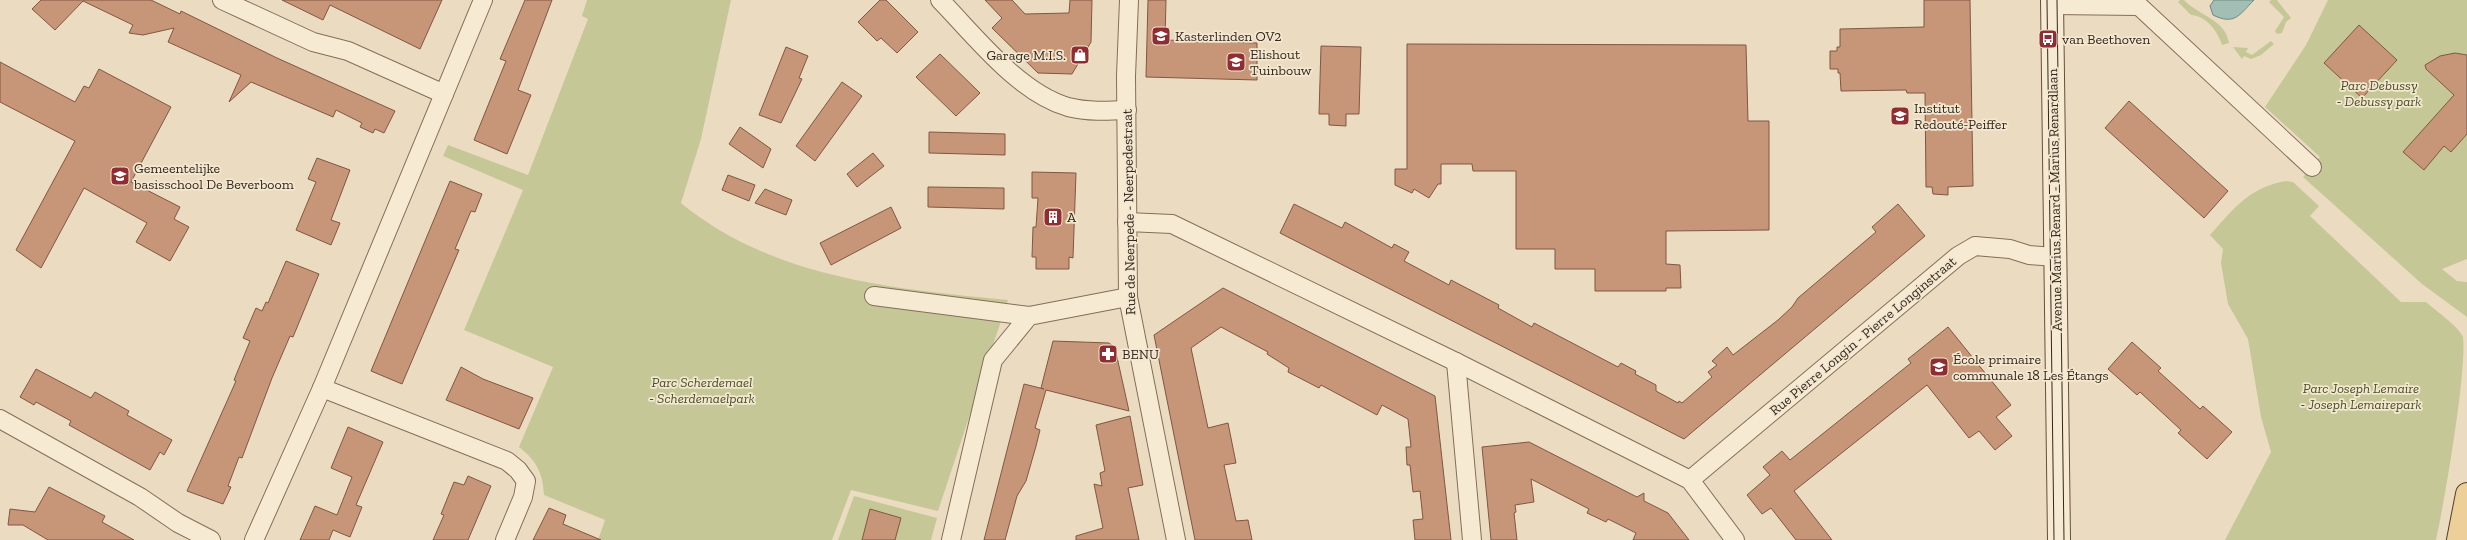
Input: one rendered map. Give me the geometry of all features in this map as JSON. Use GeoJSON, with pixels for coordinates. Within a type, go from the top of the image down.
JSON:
{"type":"FeatureCollection","features":[{"type":"Feature","properties":{"kind":"main road"},"geometry":{"type":"LineString","coordinates":[[2458,540],[2467,494]]}},
{"type":"Feature","properties":{"kind":"street"},"geometry":{"type":"LineString","coordinates":[[222,0],[313,42],[348,51],[444,94]]}},
{"type":"Feature","properties":{"kind":"street"},"geometry":{"type":"LineString","coordinates":[[254,540],[322,388],[483,0]]}},
{"type":"Feature","properties":{"kind":"street"},"geometry":{"type":"LineString","coordinates":[[940,0],[1017,78],[1037,93],[1069,107],[1126,110]]}},
{"type":"Feature","properties":{"kind":"street","name":"Rue de Neerpede - Neerpedestraat"},"geometry":{"type":"LineString","coordinates":[[1129,0],[1126,110],[1128,297],[1176,540]]}},
{"type":"Feature","properties":{"kind":"street"},"geometry":{"type":"LineString","coordinates":[[2052,2],[2139,6],[2312,167]]}},
{"type":"Feature","properties":{"kind":"street","name":"Avenue Marius Renard - Marius Renardlaan"},"geometry":{"type":"LineString","coordinates":[[2052,2],[2059,540]]}},
{"type":"Feature","properties":{"kind":"street"},"geometry":{"type":"LineString","coordinates":[[1127,222],[1172,224],[1456,362],[1690,480],[1734,540]]}},
{"type":"Feature","properties":{"kind":"street","name":"Rue Pierre Longin - Pierre Longinstraat"},"geometry":{"type":"LineString","coordinates":[[1690,480],[1958,256],[1975,246],[2010,249],[2029,255],[2056,257]]}},
{"type":"Feature","properties":{"kind":"street"},"geometry":{"type":"LineString","coordinates":[[874,296],[1029,316],[1128,297]]}},
{"type":"Feature","properties":{"kind":"street"},"geometry":{"type":"LineString","coordinates":[[952,540],[993,360],[1029,316]]}},
{"type":"Feature","properties":{"kind":"street"},"geometry":{"type":"LineString","coordinates":[[1456,362],[1472,540]]}},
{"type":"Feature","properties":{"kind":"street"},"geometry":{"type":"LineString","coordinates":[[322,388],[507,461],[518,470],[526,481],[523,497],[505,540]]}},
{"type":"Feature","properties":{"kind":"street"},"geometry":{"type":"LineString","coordinates":[[0,419],[140,498],[178,523],[212,540]]}},
{"type":"Feature","properties":{"kind":"green space","name":"Parc Scherdemael - Scherdemaelpark"},"geometry":{"type":"Polygon","coordinates":[[[587,0],[731,0],[701,139],[681,203],[717,228],[754,248],[794,264],[836,276],[878,284],[922,291],[1008,300],[938,511],[851,490],[832,540],[598,540],[605,520],[544,495],[542,480],[538,468],[530,457],[519,447],[553,367],[464,330],[523,190],[443,156],[448,145],[528,175],[588,19],[582,16],[587,0]]]}},
{"type":"Feature","properties":{"kind":"green space"},"geometry":{"type":"Polygon","coordinates":[[[2180,0],[2184,0],[2217,23],[2227,35],[2229,43],[2222,45],[2215,30],[2202,18],[2191,15],[2178,2],[2180,0]]]}},
{"type":"Feature","properties":{"kind":"green space"},"geometry":{"type":"Polygon","coordinates":[[[2271,0],[2277,0],[2291,18],[2286,22],[2282,33],[2277,34],[2275,31],[2284,17],[2269,2],[2271,0]]]}},
{"type":"Feature","properties":{"kind":"green space","name":"Parc Debussy - Debussy park"},"geometry":{"type":"Polygon","coordinates":[[[2328,0],[2467,0],[2467,259],[2442,269],[2457,281],[2467,282],[2467,317],[2422,284],[2303,177],[2320,157],[2265,107],[2306,45],[2328,0]]]}},
{"type":"Feature","properties":{"kind":"green space"},"geometry":{"type":"Polygon","coordinates":[[[2271,41],[2274,44],[2261,55],[2251,59],[2244,56],[2242,59],[2233,47],[2248,48],[2246,52],[2252,55],[2271,41]]]}},
{"type":"Feature","properties":{"kind":"green space","name":"Parc Joseph Lemaire - Joseph Lemairepark"},"geometry":{"type":"Polygon","coordinates":[[[2286,181],[2293,182],[2319,206],[2310,216],[2401,302],[2426,302],[2451,323],[2463,337],[2462,377],[2459,405],[2445,496],[2436,540],[2225,540],[2271,452],[2261,417],[2248,339],[2228,304],[2221,263],[2223,249],[2210,235],[2243,200],[2262,188],[2286,181]]]}},
{"type":"Feature","properties":{"kind":"green space"},"geometry":{"type":"Polygon","coordinates":[[[854,496],[937,518],[931,540],[838,540],[854,496]]]}},
{"type":"Feature","properties":{"kind":"water"},"geometry":{"type":"Polygon","coordinates":[[[2214,0],[2254,0],[2241,14],[2232,19],[2227,19],[2213,15],[2210,6],[2214,0]]]}},
{"type":"Feature","properties":{"kind":"building"},"geometry":{"type":"Polygon","coordinates":[[[41,0],[151,0],[180,14],[181,11],[277,58],[395,111],[384,133],[375,129],[373,133],[360,127],[362,123],[336,110],[333,117],[251,82],[229,102],[241,75],[168,42],[174,28],[143,35],[129,33],[133,25],[83,1],[55,30],[32,9],[41,0]]]}},
{"type":"Feature","properties":{"kind":"building"},"geometry":{"type":"Polygon","coordinates":[[[282,0],[442,0],[420,49],[330,5],[323,20],[282,0]]]}},
{"type":"Feature","properties":{"kind":"building"},"geometry":{"type":"Polygon","coordinates":[[[525,0],[552,0],[518,90],[531,95],[507,154],[474,140],[506,61],[500,59],[525,0]]]}},
{"type":"Feature","properties":{"kind":"building"},"geometry":{"type":"Polygon","coordinates":[[[880,0],[886,0],[918,32],[897,53],[881,38],[877,41],[858,22],[880,0]]]}},
{"type":"Feature","properties":{"kind":"building"},"geometry":{"type":"Polygon","coordinates":[[[985,0],[1012,0],[1025,14],[1069,13],[1070,0],[1092,0],[1091,42],[1072,74],[1038,73],[992,28],[1002,18],[985,0]]]}},
{"type":"Feature","properties":{"kind":"building"},"geometry":{"type":"Polygon","coordinates":[[[1148,0],[1166,0],[1165,40],[1257,43],[1257,80],[1146,77],[1148,0]]]}},
{"type":"Feature","properties":{"kind":"building"},"geometry":{"type":"Polygon","coordinates":[[[1924,0],[1970,0],[1973,186],[1948,187],[1948,195],[1933,194],[1932,187],[1926,187],[1925,93],[1907,93],[1906,90],[1841,91],[1840,73],[1838,73],[1838,69],[1830,69],[1830,51],[1837,51],[1837,47],[1840,47],[1840,29],[1924,27],[1924,0]]]}},
{"type":"Feature","properties":{"kind":"building"},"geometry":{"type":"Polygon","coordinates":[[[2359,25],[2397,60],[2362,98],[2324,63],[2359,25]]]}},
{"type":"Feature","properties":{"kind":"building"},"geometry":{"type":"Polygon","coordinates":[[[1407,44],[1746,45],[1748,121],[1769,121],[1769,230],[1666,231],[1666,264],[1680,265],[1681,288],[1666,288],[1666,291],[1595,291],[1595,269],[1555,269],[1555,249],[1516,249],[1516,171],[1473,171],[1472,164],[1441,164],[1441,184],[1438,184],[1429,198],[1414,189],[1412,193],[1395,185],[1395,169],[1407,169],[1407,44]]]}},
{"type":"Feature","properties":{"kind":"building"},"geometry":{"type":"Polygon","coordinates":[[[1321,46],[1361,47],[1359,114],[1346,114],[1346,126],[1329,125],[1329,114],[1319,114],[1321,46]]]}},
{"type":"Feature","properties":{"kind":"building"},"geometry":{"type":"Polygon","coordinates":[[[786,47],[808,56],[799,78],[802,79],[781,123],[759,115],[786,47]]]}},
{"type":"Feature","properties":{"kind":"building"},"geometry":{"type":"Polygon","coordinates":[[[2455,53],[2467,55],[2467,134],[2451,152],[2444,146],[2424,170],[2403,152],[2454,95],[2426,69],[2425,65],[2440,56],[2455,53]]]}},
{"type":"Feature","properties":{"kind":"building"},"geometry":{"type":"Polygon","coordinates":[[[940,54],[980,93],[956,116],[916,77],[940,54]]]}},
{"type":"Feature","properties":{"kind":"building"},"geometry":{"type":"Polygon","coordinates":[[[0,62],[75,102],[84,86],[89,88],[99,69],[171,107],[131,182],[180,207],[174,219],[189,227],[170,261],[136,242],[147,223],[84,188],[41,268],[16,250],[75,141],[0,102],[0,62]]]}},
{"type":"Feature","properties":{"kind":"building"},"geometry":{"type":"Polygon","coordinates":[[[842,82],[862,96],[815,161],[796,146],[842,82]]]}},
{"type":"Feature","properties":{"kind":"building"},"geometry":{"type":"Polygon","coordinates":[[[2129,101],[2228,191],[2204,218],[2105,128],[2129,101]]]}},
{"type":"Feature","properties":{"kind":"building"},"geometry":{"type":"Polygon","coordinates":[[[740,127],[771,149],[763,168],[729,144],[740,127]]]}},
{"type":"Feature","properties":{"kind":"building"},"geometry":{"type":"Polygon","coordinates":[[[929,132],[1005,134],[1005,155],[929,153],[929,132]]]}},
{"type":"Feature","properties":{"kind":"building"},"geometry":{"type":"Polygon","coordinates":[[[873,153],[884,166],[857,187],[847,174],[873,153]]]}},
{"type":"Feature","properties":{"kind":"building"},"geometry":{"type":"Polygon","coordinates":[[[317,158],[350,170],[331,220],[340,223],[331,245],[296,230],[316,182],[308,179],[317,158]]]}},
{"type":"Feature","properties":{"kind":"building","name":"A"},"geometry":{"type":"Polygon","coordinates":[[[1032,172],[1076,173],[1073,258],[1069,257],[1069,269],[1036,269],[1036,257],[1032,257],[1033,227],[1036,227],[1038,198],[1032,198],[1032,172]]]}},
{"type":"Feature","properties":{"kind":"building"},"geometry":{"type":"Polygon","coordinates":[[[728,175],[755,185],[749,201],[722,190],[728,175]]]}},
{"type":"Feature","properties":{"kind":"building"},"geometry":{"type":"Polygon","coordinates":[[[450,181],[482,194],[475,212],[471,211],[455,249],[459,250],[402,384],[371,371],[450,181]]]}},
{"type":"Feature","properties":{"kind":"building"},"geometry":{"type":"Polygon","coordinates":[[[928,187],[1004,188],[1004,209],[928,207],[928,187]]]}},
{"type":"Feature","properties":{"kind":"building"},"geometry":{"type":"Polygon","coordinates":[[[765,189],[792,200],[786,215],[755,203],[765,189]]]}},
{"type":"Feature","properties":{"kind":"building"},"geometry":{"type":"Polygon","coordinates":[[[1294,204],[1342,228],[1345,222],[1392,248],[1394,244],[1409,252],[1404,261],[1449,285],[1451,280],[1499,305],[1498,308],[1532,327],[1534,323],[1618,367],[1621,363],[1636,371],[1635,374],[1656,385],[1656,391],[1678,403],[1679,401],[1682,403],[1712,377],[1708,372],[1717,365],[1712,361],[1727,347],[1733,355],[1778,320],[1792,307],[1798,298],[1876,232],[1872,227],[1898,204],[1925,236],[1684,439],[1280,233],[1294,204]]]}},
{"type":"Feature","properties":{"kind":"building"},"geometry":{"type":"Polygon","coordinates":[[[891,207],[901,228],[831,265],[820,243],[891,207]]]}},
{"type":"Feature","properties":{"kind":"building"},"geometry":{"type":"Polygon","coordinates":[[[286,261],[319,274],[293,337],[290,336],[272,378],[242,458],[239,457],[228,486],[231,487],[223,504],[187,491],[236,381],[234,380],[250,341],[243,338],[256,308],[262,311],[266,302],[268,303],[286,261]]]}},
{"type":"Feature","properties":{"kind":"building"},"geometry":{"type":"Polygon","coordinates":[[[1223,288],[1435,396],[1451,540],[1415,540],[1413,520],[1423,519],[1420,491],[1413,492],[1410,465],[1407,465],[1406,447],[1411,447],[1408,419],[1382,405],[1377,415],[1321,385],[1319,388],[1288,372],[1289,368],[1267,354],[1268,352],[1221,327],[1191,348],[1208,428],[1228,423],[1236,463],[1224,465],[1236,521],[1248,520],[1252,540],[1195,540],[1154,335],[1223,288]]]}},
{"type":"Feature","properties":{"kind":"building"},"geometry":{"type":"Polygon","coordinates":[[[1948,327],[2011,405],[1996,417],[2012,436],[1995,450],[1979,431],[1969,438],[1927,385],[1794,491],[1832,540],[1796,540],[1771,508],[1762,514],[1747,495],[1770,475],[1763,467],[1782,451],[1790,460],[1911,363],[1908,359],[1948,327]]]}},
{"type":"Feature","properties":{"kind":"building"},"geometry":{"type":"Polygon","coordinates":[[[1053,341],[1109,343],[1115,348],[1129,411],[1046,390],[1035,428],[1040,430],[1036,446],[1026,481],[1017,496],[1005,540],[984,540],[1024,384],[1044,389],[1041,388],[1053,341]]]}},
{"type":"Feature","properties":{"kind":"building"},"geometry":{"type":"Polygon","coordinates":[[[2132,342],[2161,368],[2158,371],[2200,409],[2203,406],[2232,432],[2207,459],[2178,433],[2181,430],[2140,392],[2137,395],[2108,369],[2132,342]]]}},
{"type":"Feature","properties":{"kind":"building"},"geometry":{"type":"Polygon","coordinates":[[[461,367],[483,379],[533,398],[519,429],[446,400],[461,367]]]}},
{"type":"Feature","properties":{"kind":"building"},"geometry":{"type":"Polygon","coordinates":[[[36,369],[91,398],[95,392],[129,411],[127,415],[172,440],[164,455],[160,452],[150,470],[69,425],[71,421],[36,402],[34,405],[20,397],[36,369]]]}},
{"type":"Feature","properties":{"kind":"building"},"geometry":{"type":"Polygon","coordinates":[[[1130,416],[1143,485],[1128,488],[1139,540],[1076,540],[1076,536],[1103,528],[1094,484],[1102,486],[1100,473],[1105,471],[1096,425],[1130,416]]]}},
{"type":"Feature","properties":{"kind":"building"},"geometry":{"type":"Polygon","coordinates":[[[348,427],[383,442],[356,505],[362,507],[350,537],[333,530],[329,540],[300,540],[315,506],[337,515],[352,477],[331,468],[348,427]]]}},
{"type":"Feature","properties":{"kind":"building"},"geometry":{"type":"Polygon","coordinates":[[[1529,442],[1637,497],[1644,493],[1644,501],[1668,513],[1689,540],[1633,540],[1636,533],[1608,519],[1606,522],[1587,513],[1589,509],[1531,479],[1534,502],[1515,505],[1516,512],[1514,513],[1517,540],[1491,540],[1482,447],[1529,442]]]}},
{"type":"Feature","properties":{"kind":"building"},"geometry":{"type":"Polygon","coordinates":[[[468,476],[491,486],[468,540],[433,540],[444,515],[441,514],[454,482],[464,485],[468,476]]]}},
{"type":"Feature","properties":{"kind":"building"},"geometry":{"type":"Polygon","coordinates":[[[49,487],[105,516],[102,522],[134,540],[48,540],[23,525],[8,525],[10,509],[35,512],[49,487]]]}},
{"type":"Feature","properties":{"kind":"building"},"geometry":{"type":"Polygon","coordinates":[[[549,508],[566,515],[563,524],[601,540],[533,540],[549,508]]]}},
{"type":"Feature","properties":{"kind":"building"},"geometry":{"type":"Polygon","coordinates":[[[870,509],[901,518],[895,540],[862,540],[870,509]]]}},
{"type":"Feature","properties":{"kind":"tram line"},"geometry":{"type":"LineString","coordinates":[[2047,0],[2054,540]]}},
{"type":"Feature","properties":{"kind":"tram line"},"geometry":{"type":"LineString","coordinates":[[2057,0],[2064,540]]}},
{"type":"Feature","properties":{"kind":"place","name":"Kasterlinden OV2"},"geometry":{"type":"Point","coordinates":[1161,36]}},
{"type":"Feature","properties":{"kind":"place","name":"van Beethoven"},"geometry":{"type":"Point","coordinates":[2048,39]}},
{"type":"Feature","properties":{"kind":"place","name":"Garage M.I.S."},"geometry":{"type":"Point","coordinates":[1080,55]}},
{"type":"Feature","properties":{"kind":"place","name":"Elishout Tuinbouw"},"geometry":{"type":"Point","coordinates":[1236,62]}},
{"type":"Feature","properties":{"kind":"place","name":"Institut Redouté-Peiffer"},"geometry":{"type":"Point","coordinates":[1900,116]}},
{"type":"Feature","properties":{"kind":"place","name":"Gemeentelijke basisschool De Beverboom"},"geometry":{"type":"Point","coordinates":[120,176]}},
{"type":"Feature","properties":{"kind":"place","name":"A"},"geometry":{"type":"Point","coordinates":[1053,217]}},
{"type":"Feature","properties":{"kind":"place","name":"BENU"},"geometry":{"type":"Point","coordinates":[1108,354]}},
{"type":"Feature","properties":{"kind":"place","name":"École primaire communale 18 Les Étangs"},"geometry":{"type":"Point","coordinates":[1939,367]}}]}
